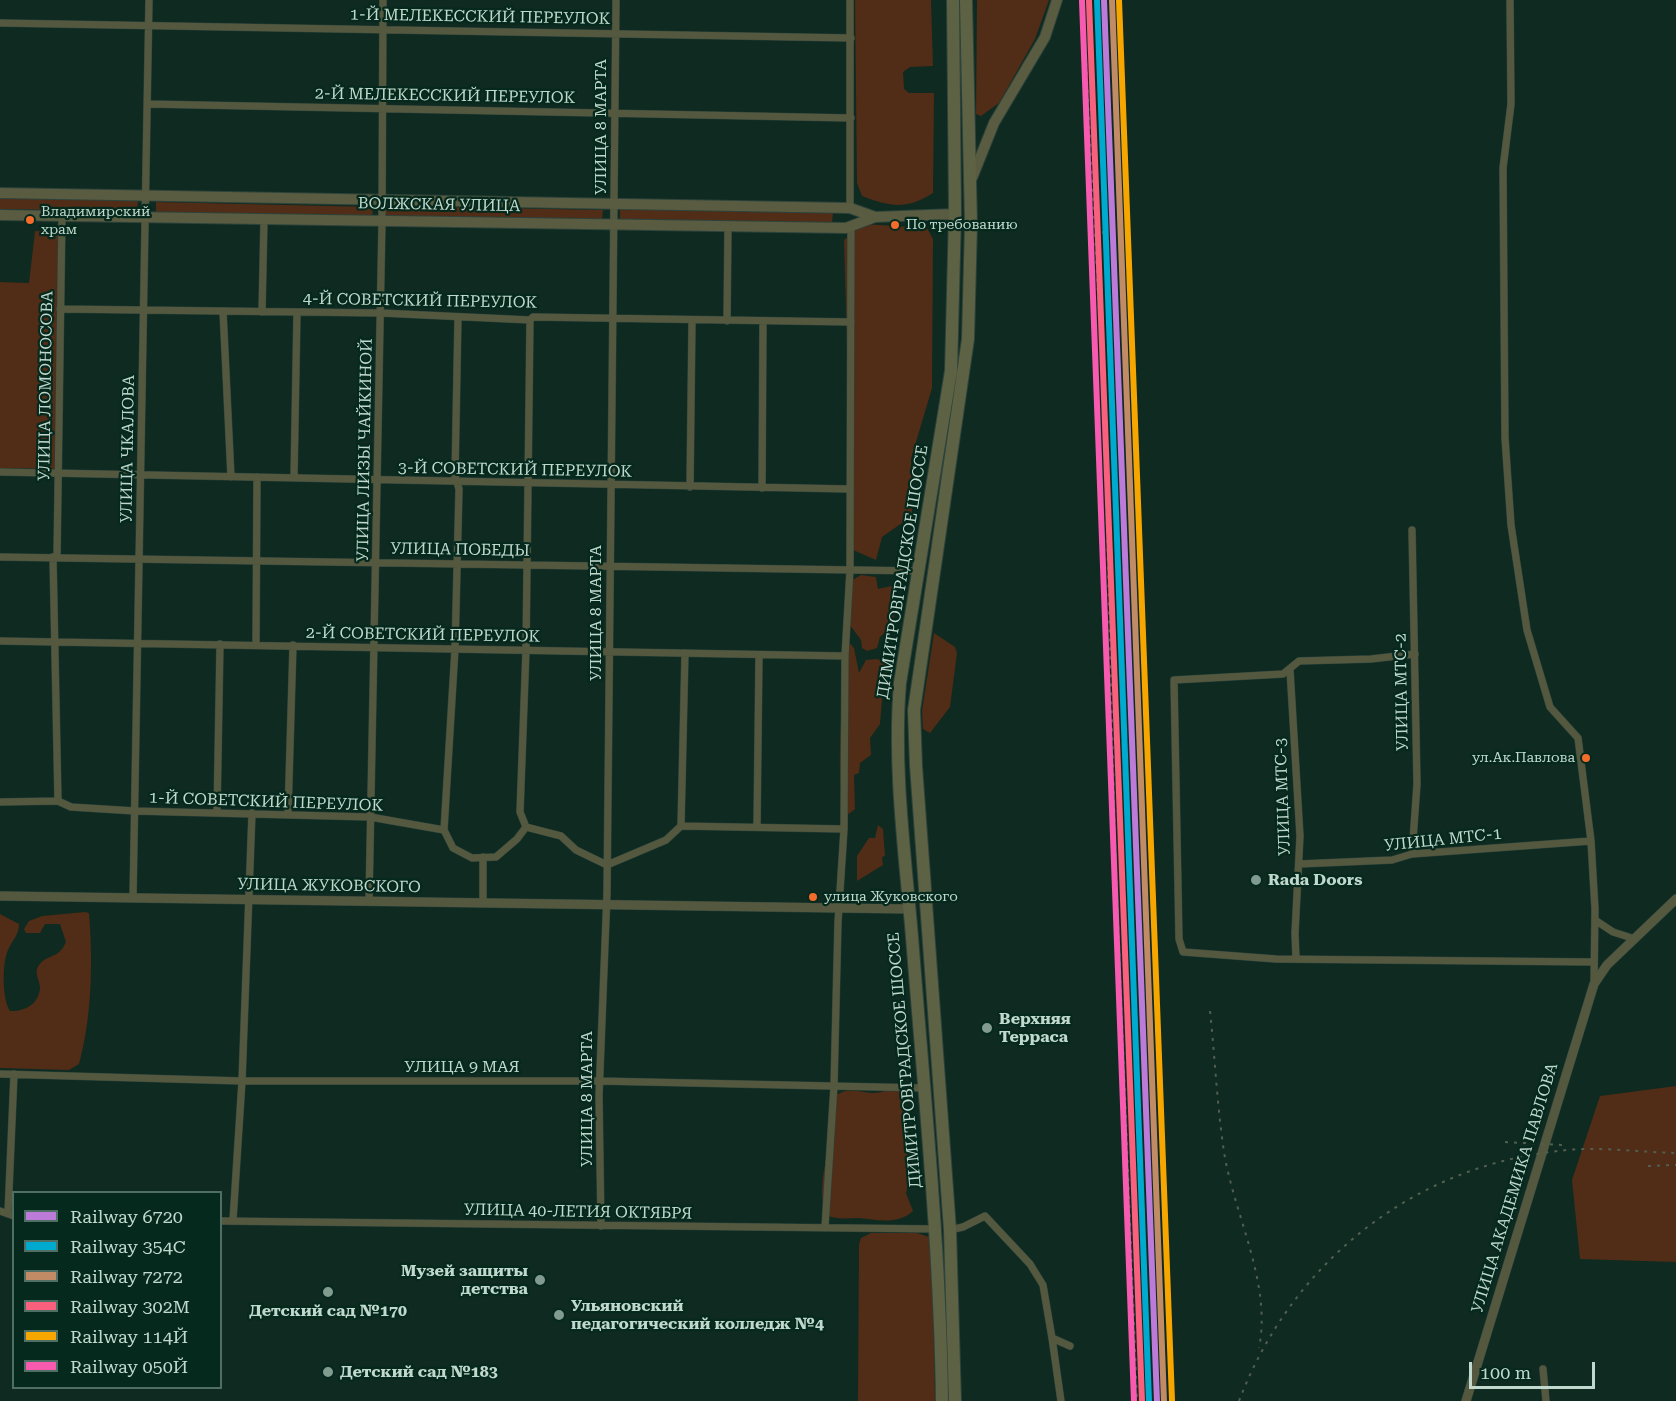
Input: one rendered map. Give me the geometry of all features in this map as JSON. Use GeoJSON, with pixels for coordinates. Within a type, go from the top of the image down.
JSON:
{"type":"FeatureCollection","features":[{"type":"Feature","properties":{"kind":"highway","name":"ДИМИТРОВГРАДСКОЕ ШОССЕ"},"geometry":{"type":"LineString","coordinates":[[942,1401],[936,1229],[910,909],[898,713],[900,683],[951,371],[955,214],[953,0]]}},
{"type":"Feature","properties":{"kind":"highway","name":"ДИМИТРОВГРАДСКОЕ ШОССЕ"},"geometry":{"type":"LineString","coordinates":[[955,1401],[956,1228],[927,909],[914,710],[968,339],[970,184],[966,0]]}},
{"type":"Feature","properties":{"kind":"highway","name":"ВОЛЖСКАЯ УЛИЦА"},"geometry":{"type":"LineString","coordinates":[[955,214],[970,214]]}},
{"type":"Feature","properties":{"kind":"highway"},"geometry":{"type":"LineString","coordinates":[[910,909],[927,909]]}},
{"type":"Feature","properties":{"kind":"main road"},"geometry":{"type":"LineString","coordinates":[[970,184],[994,123],[1045,37],[1057,0]]}},
{"type":"Feature","properties":{"kind":"main road","name":"ВОЛЖСКАЯ УЛИЦА"},"geometry":{"type":"LineString","coordinates":[[0,193],[850,208],[875,216],[955,214]]}},
{"type":"Feature","properties":{"kind":"main road","name":"ВОЛЖСКАЯ УЛИЦА"},"geometry":{"type":"LineString","coordinates":[[0,214],[728,226],[851,226],[875,216]]}},
{"type":"Feature","properties":{"kind":"street","name":"УЛИЦА ЧКАЛОВА"},"geometry":{"type":"LineString","coordinates":[[133,898],[149,0]]}},
{"type":"Feature","properties":{"kind":"street","name":"УЛИЦА ЛИЗЫ ЧАЙКИНОЙ"},"geometry":{"type":"LineString","coordinates":[[369,901],[381,313],[383,0]]}},
{"type":"Feature","properties":{"kind":"street","name":"УЛИЦА 8 МАРТА"},"geometry":{"type":"LineString","coordinates":[[601,1226],[599,1081],[607,865],[616,0]]}},
{"type":"Feature","properties":{"kind":"street"},"geometry":{"type":"LineString","coordinates":[[850,0],[850,208]]}},
{"type":"Feature","properties":{"kind":"street"},"geometry":{"type":"LineString","coordinates":[[1510,0],[1511,104],[1503,179],[1505,427],[1511,525],[1527,630],[1550,707],[1578,738],[1591,841],[1595,920],[1594,984]]}},
{"type":"Feature","properties":{"kind":"street","name":"1-Й МЕЛЕКЕССКИЙ ПЕРЕУЛОК"},"geometry":{"type":"LineString","coordinates":[[0,23],[851,38]]}},
{"type":"Feature","properties":{"kind":"street","name":"2-Й МЕЛЕКЕССКИЙ ПЕРЕУЛОК"},"geometry":{"type":"LineString","coordinates":[[147,104],[851,118]]}},
{"type":"Feature","properties":{"kind":"street","name":"УЛИЦА ЛОМОНОСОВА"},"geometry":{"type":"LineString","coordinates":[[58,801],[54,642],[62,215]]}},
{"type":"Feature","properties":{"kind":"street"},"geometry":{"type":"LineString","coordinates":[[262,312],[264,219]]}},
{"type":"Feature","properties":{"kind":"street"},"geometry":{"type":"LineString","coordinates":[[727,321],[728,226]]}},
{"type":"Feature","properties":{"kind":"street"},"geometry":{"type":"LineString","coordinates":[[825,1227],[834,1086],[838,908],[844,829],[845,656],[850,570],[851,226]]}},
{"type":"Feature","properties":{"kind":"street","name":"4-Й СОВЕТСКИЙ ПЕРЕУЛОК"},"geometry":{"type":"LineString","coordinates":[[60,309],[381,313],[530,320],[532,317],[851,322]]}},
{"type":"Feature","properties":{"kind":"street"},"geometry":{"type":"LineString","coordinates":[[223,311],[231,477]]}},
{"type":"Feature","properties":{"kind":"street"},"geometry":{"type":"LineString","coordinates":[[294,478],[297,312]]}},
{"type":"Feature","properties":{"kind":"street"},"geometry":{"type":"LineString","coordinates":[[458,317],[455,648],[444,830],[453,848],[472,858],[496,857],[517,839],[526,827]]}},
{"type":"Feature","properties":{"kind":"street"},"geometry":{"type":"LineString","coordinates":[[526,827],[520,812],[526,650],[530,320]]}},
{"type":"Feature","properties":{"kind":"street"},"geometry":{"type":"LineString","coordinates":[[690,487],[692,321]]}},
{"type":"Feature","properties":{"kind":"street"},"geometry":{"type":"LineString","coordinates":[[762,488],[763,322]]}},
{"type":"Feature","properties":{"kind":"street","name":"3-Й СОВЕТСКИЙ ПЕРЕУЛОК"},"geometry":{"type":"LineString","coordinates":[[0,472],[457,483],[849,489]]}},
{"type":"Feature","properties":{"kind":"street"},"geometry":{"type":"LineString","coordinates":[[256,645],[258,477]]}},
{"type":"Feature","properties":{"kind":"street","name":"УЛИЦА МТС-2"},"geometry":{"type":"LineString","coordinates":[[1412,530],[1417,784],[1412,854]]}},
{"type":"Feature","properties":{"kind":"street","name":"УЛИЦА ПОБЕДЫ"},"geometry":{"type":"LineString","coordinates":[[0,557],[55,556],[609,568],[920,571]]}},
{"type":"Feature","properties":{"kind":"street","name":"2-Й СОВЕТСКИЙ ПЕРЕУЛОК"},"geometry":{"type":"LineString","coordinates":[[0,641],[845,656]]}},
{"type":"Feature","properties":{"kind":"street"},"geometry":{"type":"LineString","coordinates":[[217,813],[220,644]]}},
{"type":"Feature","properties":{"kind":"street"},"geometry":{"type":"LineString","coordinates":[[288,814],[292,645]]}},
{"type":"Feature","properties":{"kind":"street"},"geometry":{"type":"LineString","coordinates":[[681,826],[685,653]]}},
{"type":"Feature","properties":{"kind":"street"},"geometry":{"type":"LineString","coordinates":[[1415,654],[1371,659],[1299,661],[1282,674],[1236,678],[1224,675],[1174,680],[1179,939],[1183,952],[1296,959],[1594,962]]}},
{"type":"Feature","properties":{"kind":"street"},"geometry":{"type":"LineString","coordinates":[[757,827],[759,655]]}},
{"type":"Feature","properties":{"kind":"street","name":"УЛИЦА МТС-3"},"geometry":{"type":"LineString","coordinates":[[1290,670],[1300,836],[1294,933],[1296,959]]}},
{"type":"Feature","properties":{"kind":"street","name":"1-Й СОВЕТСКИЙ ПЕРЕУЛОК"},"geometry":{"type":"LineString","coordinates":[[0,802],[58,801],[71,807],[135,811],[370,817],[444,830]]}},
{"type":"Feature","properties":{"kind":"street"},"geometry":{"type":"LineString","coordinates":[[233,1220],[242,1082],[252,813]]}},
{"type":"Feature","properties":{"kind":"street"},"geometry":{"type":"LineString","coordinates":[[526,827],[561,836],[576,850],[607,865],[666,840],[681,826],[844,829]]}},
{"type":"Feature","properties":{"kind":"street","name":"УЛИЦА МТС-1"},"geometry":{"type":"LineString","coordinates":[[1299,864],[1392,860],[1412,854],[1591,841]]}},
{"type":"Feature","properties":{"kind":"street"},"geometry":{"type":"LineString","coordinates":[[483,857],[483,903]]}},
{"type":"Feature","properties":{"kind":"street","name":"УЛИЦА ЖУКОВСКОГО"},"geometry":{"type":"LineString","coordinates":[[0,896],[910,909]]}},
{"type":"Feature","properties":{"kind":"street"},"geometry":{"type":"LineString","coordinates":[[1594,984],[1607,965],[1676,898]]}},
{"type":"Feature","properties":{"kind":"street"},"geometry":{"type":"LineString","coordinates":[[1595,920],[1613,932],[1635,939]]}},
{"type":"Feature","properties":{"kind":"street","name":"УЛИЦА АКАДЕМИКА ПАВЛОВА"},"geometry":{"type":"LineString","coordinates":[[1466,1401],[1594,984]]}},
{"type":"Feature","properties":{"kind":"street","name":"УЛИЦА 9 МАЯ"},"geometry":{"type":"LineString","coordinates":[[0,1074],[242,1082],[599,1081],[924,1088]]}},
{"type":"Feature","properties":{"kind":"street"},"geometry":{"type":"LineString","coordinates":[[0,1211],[11,1214],[14,1074]]}},
{"type":"Feature","properties":{"kind":"street"},"geometry":{"type":"LineString","coordinates":[[956,1228],[986,1216],[1030,1264],[1043,1285],[1061,1401]]}},
{"type":"Feature","properties":{"kind":"street","name":"УЛИЦА 40-ЛЕТИЯ ОКТЯБРЯ"},"geometry":{"type":"LineString","coordinates":[[222,1221],[936,1229]]}},
{"type":"Feature","properties":{"kind":"street"},"geometry":{"type":"LineString","coordinates":[[1052,1338],[1070,1346]]}},
{"type":"Feature","properties":{"kind":"street"},"geometry":{"type":"LineString","coordinates":[[1543,1370],[1546,1401]]}},
{"type":"Feature","properties":{"kind":"shaded area"},"geometry":{"type":"Polygon","coordinates":[[[855,0],[931,0],[933,66],[910,67],[903,72],[904,89],[909,93],[934,93],[933,193],[915,202],[898,205],[872,200],[862,196],[857,183],[855,0]]]}},
{"type":"Feature","properties":{"kind":"shaded area"},"geometry":{"type":"Polygon","coordinates":[[[977,0],[1049,0],[1035,39],[999,103],[981,116],[976,114],[977,0]]]}},
{"type":"Feature","properties":{"kind":"shaded area"},"geometry":{"type":"Polygon","coordinates":[[[0,198],[138,200],[137,211],[0,209],[0,198]]]}},
{"type":"Feature","properties":{"kind":"shaded area"},"geometry":{"type":"Polygon","coordinates":[[[156,202],[373,207],[372,217],[156,213],[156,202]]]}},
{"type":"Feature","properties":{"kind":"shaded area"},"geometry":{"type":"Polygon","coordinates":[[[386,206],[603,210],[602,220],[386,217],[386,206]]]}},
{"type":"Feature","properties":{"kind":"shaded area"},"geometry":{"type":"Polygon","coordinates":[[[620,209],[833,212],[832,223],[620,219],[620,209]]]}},
{"type":"Feature","properties":{"kind":"shaded area"},"geometry":{"type":"Polygon","coordinates":[[[863,224],[927,228],[933,239],[932,388],[911,459],[912,516],[882,537],[876,560],[853,550],[844,240],[863,224]]]}},
{"type":"Feature","properties":{"kind":"shaded area"},"geometry":{"type":"Polygon","coordinates":[[[35,231],[61,232],[57,469],[0,468],[0,282],[29,283],[35,231]]]}},
{"type":"Feature","properties":{"kind":"shaded area"},"geometry":{"type":"Polygon","coordinates":[[[861,575],[876,577],[878,589],[896,585],[893,625],[880,637],[877,648],[867,651],[862,648],[861,640],[846,620],[849,582],[861,575]]]}},
{"type":"Feature","properties":{"kind":"shaded area"},"geometry":{"type":"Polygon","coordinates":[[[934,633],[955,647],[957,653],[950,707],[930,733],[923,729],[922,711],[934,633]]]}},
{"type":"Feature","properties":{"kind":"shaded area"},"geometry":{"type":"Polygon","coordinates":[[[848,641],[854,648],[859,673],[866,660],[877,659],[893,666],[883,687],[880,724],[870,738],[871,755],[860,763],[859,773],[854,775],[855,809],[849,814],[844,803],[840,760],[848,641]]]}},
{"type":"Feature","properties":{"kind":"shaded area"},"geometry":{"type":"Polygon","coordinates":[[[878,825],[883,829],[885,856],[882,857],[883,865],[857,881],[857,856],[869,838],[875,838],[878,825]]]}},
{"type":"Feature","properties":{"kind":"shaded area"},"geometry":{"type":"Polygon","coordinates":[[[89,913],[90,989],[87,1027],[79,1064],[69,1070],[0,1068],[0,914],[19,924],[17,934],[6,956],[4,972],[5,998],[10,1011],[15,1011],[34,1003],[40,988],[37,968],[42,961],[60,951],[66,942],[60,924],[45,924],[40,933],[26,933],[24,929],[29,921],[42,916],[89,913]]]}},
{"type":"Feature","properties":{"kind":"shaded area"},"geometry":{"type":"Polygon","coordinates":[[[1676,1086],[1676,1262],[1580,1259],[1572,1180],[1600,1096],[1676,1086]]]}},
{"type":"Feature","properties":{"kind":"shaded area"},"geometry":{"type":"Polygon","coordinates":[[[896,1088],[902,1090],[908,1097],[903,1116],[908,1126],[911,1154],[914,1159],[906,1193],[913,1211],[894,1220],[838,1218],[826,1215],[822,1197],[823,1177],[835,1135],[829,1106],[831,1102],[834,1097],[843,1092],[876,1093],[896,1088]]]}},
{"type":"Feature","properties":{"kind":"shaded area"},"geometry":{"type":"Polygon","coordinates":[[[871,1233],[917,1233],[929,1237],[932,1250],[935,1401],[858,1401],[859,1244],[861,1238],[871,1233]]]}},
{"type":"Feature","properties":{"kind":"railway"},"geometry":{"type":"LineString","coordinates":[[1083,0],[1104,413],[1115,841],[1137,1401]]}},
{"type":"Feature","properties":{"kind":"railway"},"geometry":{"type":"LineString","coordinates":[[1103,231],[1107,261]]}},
{"type":"Feature","properties":{"kind":"railway"},"geometry":{"type":"LineString","coordinates":[[1210,1011],[1224,1152],[1250,1249],[1260,1299],[1262,1324],[1259,1348]]}},
{"type":"Feature","properties":{"kind":"railway"},"geometry":{"type":"LineString","coordinates":[[1505,1142],[1562,1145]]}},
{"type":"Feature","properties":{"kind":"railway"},"geometry":{"type":"LineString","coordinates":[[1239,1401],[1262,1352],[1290,1306],[1324,1266],[1363,1231],[1406,1201],[1453,1178],[1504,1161],[1558,1151],[1602,1149],[1676,1153]]}},
{"type":"Feature","properties":{"kind":"railway"},"geometry":{"type":"LineString","coordinates":[[1648,1166],[1676,1165]]}},
{"type":"Feature","properties":{"kind":"rail line","name":"354С"},"geometry":{"type":"LineString","coordinates":[[1097,0],[1149,1401]]}},
{"type":"Feature","properties":{"kind":"rail line","name":"6720"},"geometry":{"type":"LineString","coordinates":[[1104,0],[1157,1401]]}},
{"type":"Feature","properties":{"kind":"rail line","name":"7272"},"geometry":{"type":"LineString","coordinates":[[1112,0],[1164,1401]]}},
{"type":"Feature","properties":{"kind":"rail line","name":"114Й"},"geometry":{"type":"LineString","coordinates":[[1119,0],[1172,1400]]}},
{"type":"Feature","properties":{"kind":"rail line","name":"050Й"},"geometry":{"type":"LineString","coordinates":[[1082,1],[1134,1401]]}},
{"type":"Feature","properties":{"kind":"rail line","name":"302М"},"geometry":{"type":"LineString","coordinates":[[1089,1],[1142,1401]]}},
{"type":"Feature","properties":{"kind":"place","name":"Владимирский храм"},"geometry":{"type":"Point","coordinates":[30,220]}},
{"type":"Feature","properties":{"kind":"place","name":"По требованию"},"geometry":{"type":"Point","coordinates":[895,225]}},
{"type":"Feature","properties":{"kind":"place","name":"ул.Ак.Павлова"},"geometry":{"type":"Point","coordinates":[1586,758]}},
{"type":"Feature","properties":{"kind":"place","name":"Rada Doors"},"geometry":{"type":"Point","coordinates":[1256,880]}},
{"type":"Feature","properties":{"kind":"place","name":"улица Жуковского"},"geometry":{"type":"Point","coordinates":[813,897]}},
{"type":"Feature","properties":{"kind":"place","name":"Верхняя Терраса"},"geometry":{"type":"Point","coordinates":[987,1028]}},
{"type":"Feature","properties":{"kind":"place","name":"Музей защиты детства"},"geometry":{"type":"Point","coordinates":[540,1280]}},
{"type":"Feature","properties":{"kind":"place","name":"Детский сад №170"},"geometry":{"type":"Point","coordinates":[328,1292]}},
{"type":"Feature","properties":{"kind":"place","name":"Ульяновский педагогический колледж №4"},"geometry":{"type":"Point","coordinates":[559,1315]}},
{"type":"Feature","properties":{"kind":"place","name":"Детский сад №183"},"geometry":{"type":"Point","coordinates":[328,1372]}}]}
